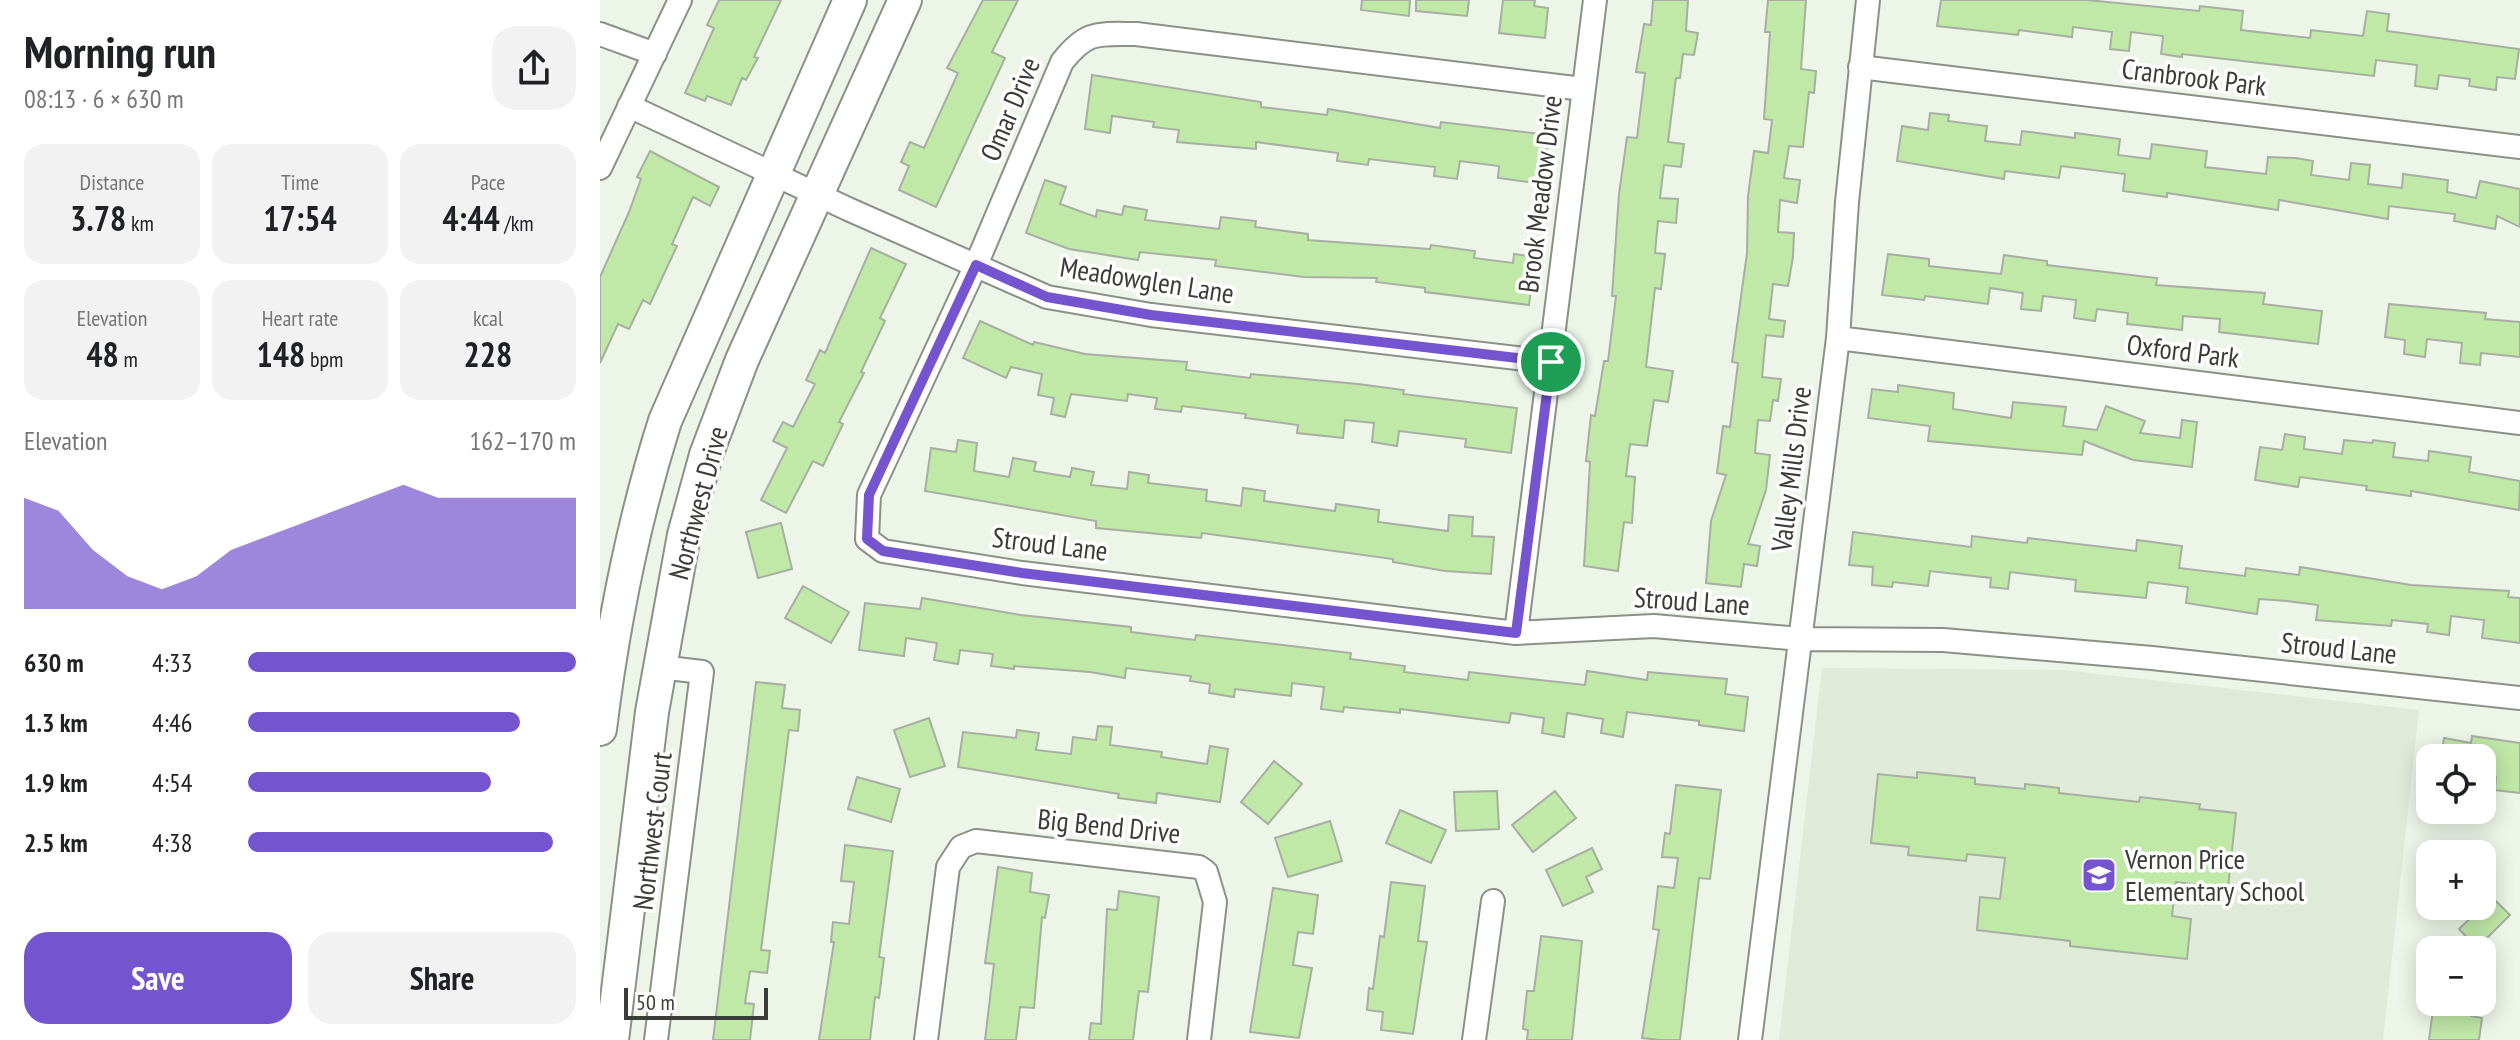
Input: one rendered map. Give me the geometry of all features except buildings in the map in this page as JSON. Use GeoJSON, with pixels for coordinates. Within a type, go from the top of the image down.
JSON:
{"type":"FeatureCollection","features":[{"type":"Feature","properties":{"kind":"main road","name":"Northwest Drive"},"geometry":{"type":"LineString","coordinates":[[600,729],[626,565],[648,473],[685,372],[850,0]]}},
{"type":"Feature","properties":{"kind":"main road","name":"Northwest Drive"},"geometry":{"type":"LineString","coordinates":[[612,1040],[660,667],[684,535],[706,455],[742,360],[905,0]]}},
{"type":"Feature","properties":{"kind":"street"},"geometry":{"type":"LineString","coordinates":[[600,168],[680,0]]}},
{"type":"Feature","properties":{"kind":"street","name":"Brook Meadow Drive"},"geometry":{"type":"LineString","coordinates":[[1516,633],[1595,0]]}},
{"type":"Feature","properties":{"kind":"street","name":"Valley Mills Drive"},"geometry":{"type":"LineString","coordinates":[[1750,1040],[1838,338],[1868,0]]}},
{"type":"Feature","properties":{"kind":"street"},"geometry":{"type":"LineString","coordinates":[[600,34],[655,54]]}},
{"type":"Feature","properties":{"kind":"street","name":"Omar Drive"},"geometry":{"type":"LineString","coordinates":[[867,539],[869,495],[976,265],[1062,62],[1077,43],[1089,35],[1136,34],[1583,89]]}},
{"type":"Feature","properties":{"kind":"street","name":"Cranbrook Park"},"geometry":{"type":"LineString","coordinates":[[1860,67],[2520,147]]}},
{"type":"Feature","properties":{"kind":"street","name":"Meadowglen Lane"},"geometry":{"type":"LineString","coordinates":[[629,106],[1047,297],[1151,315],[1551,362]]}},
{"type":"Feature","properties":{"kind":"street","name":"Oxford Park"},"geometry":{"type":"LineString","coordinates":[[1838,338],[2520,423]]}},
{"type":"Feature","properties":{"kind":"street","name":"Stroud Lane"},"geometry":{"type":"LineString","coordinates":[[867,539],[883,551],[1022,573],[1516,633],[1654,626],[1800,639],[1958,642],[2520,698]]}},
{"type":"Feature","properties":{"kind":"street","name":"Northwest Court"},"geometry":{"type":"LineString","coordinates":[[656,1040],[702,672],[660,667]]}},
{"type":"Feature","properties":{"kind":"street","name":"Big Bend Drive"},"geometry":{"type":"LineString","coordinates":[[926,1040],[948,867],[961,847],[976,841],[1199,867],[1206,872],[1215,902],[1199,1040]]}},
{"type":"Feature","properties":{"kind":"street"},"geometry":{"type":"LineString","coordinates":[[1474,1040],[1493,901]]}},
{"type":"Feature","properties":{"kind":"shaded area","name":"Vernon Price Elementary School"},"geometry":{"type":"Polygon","coordinates":[[[1822,668],[2063,670],[2419,710],[2383,1040],[1779,1040],[1822,668]]]}},
{"type":"Feature","properties":{"kind":"place","name":"Vernon Price Elementary School"},"geometry":{"type":"Point","coordinates":[2099,875]}},
{"type":"Feature","properties":{"kind":"route"},"geometry":{"type":"LineString","coordinates":[[976,265],[1047,297],[1151,315],[1551,362],[1516,633],[1192,591],[1022,573],[883,551],[867,539],[869,495],[976,265]]}}]}
